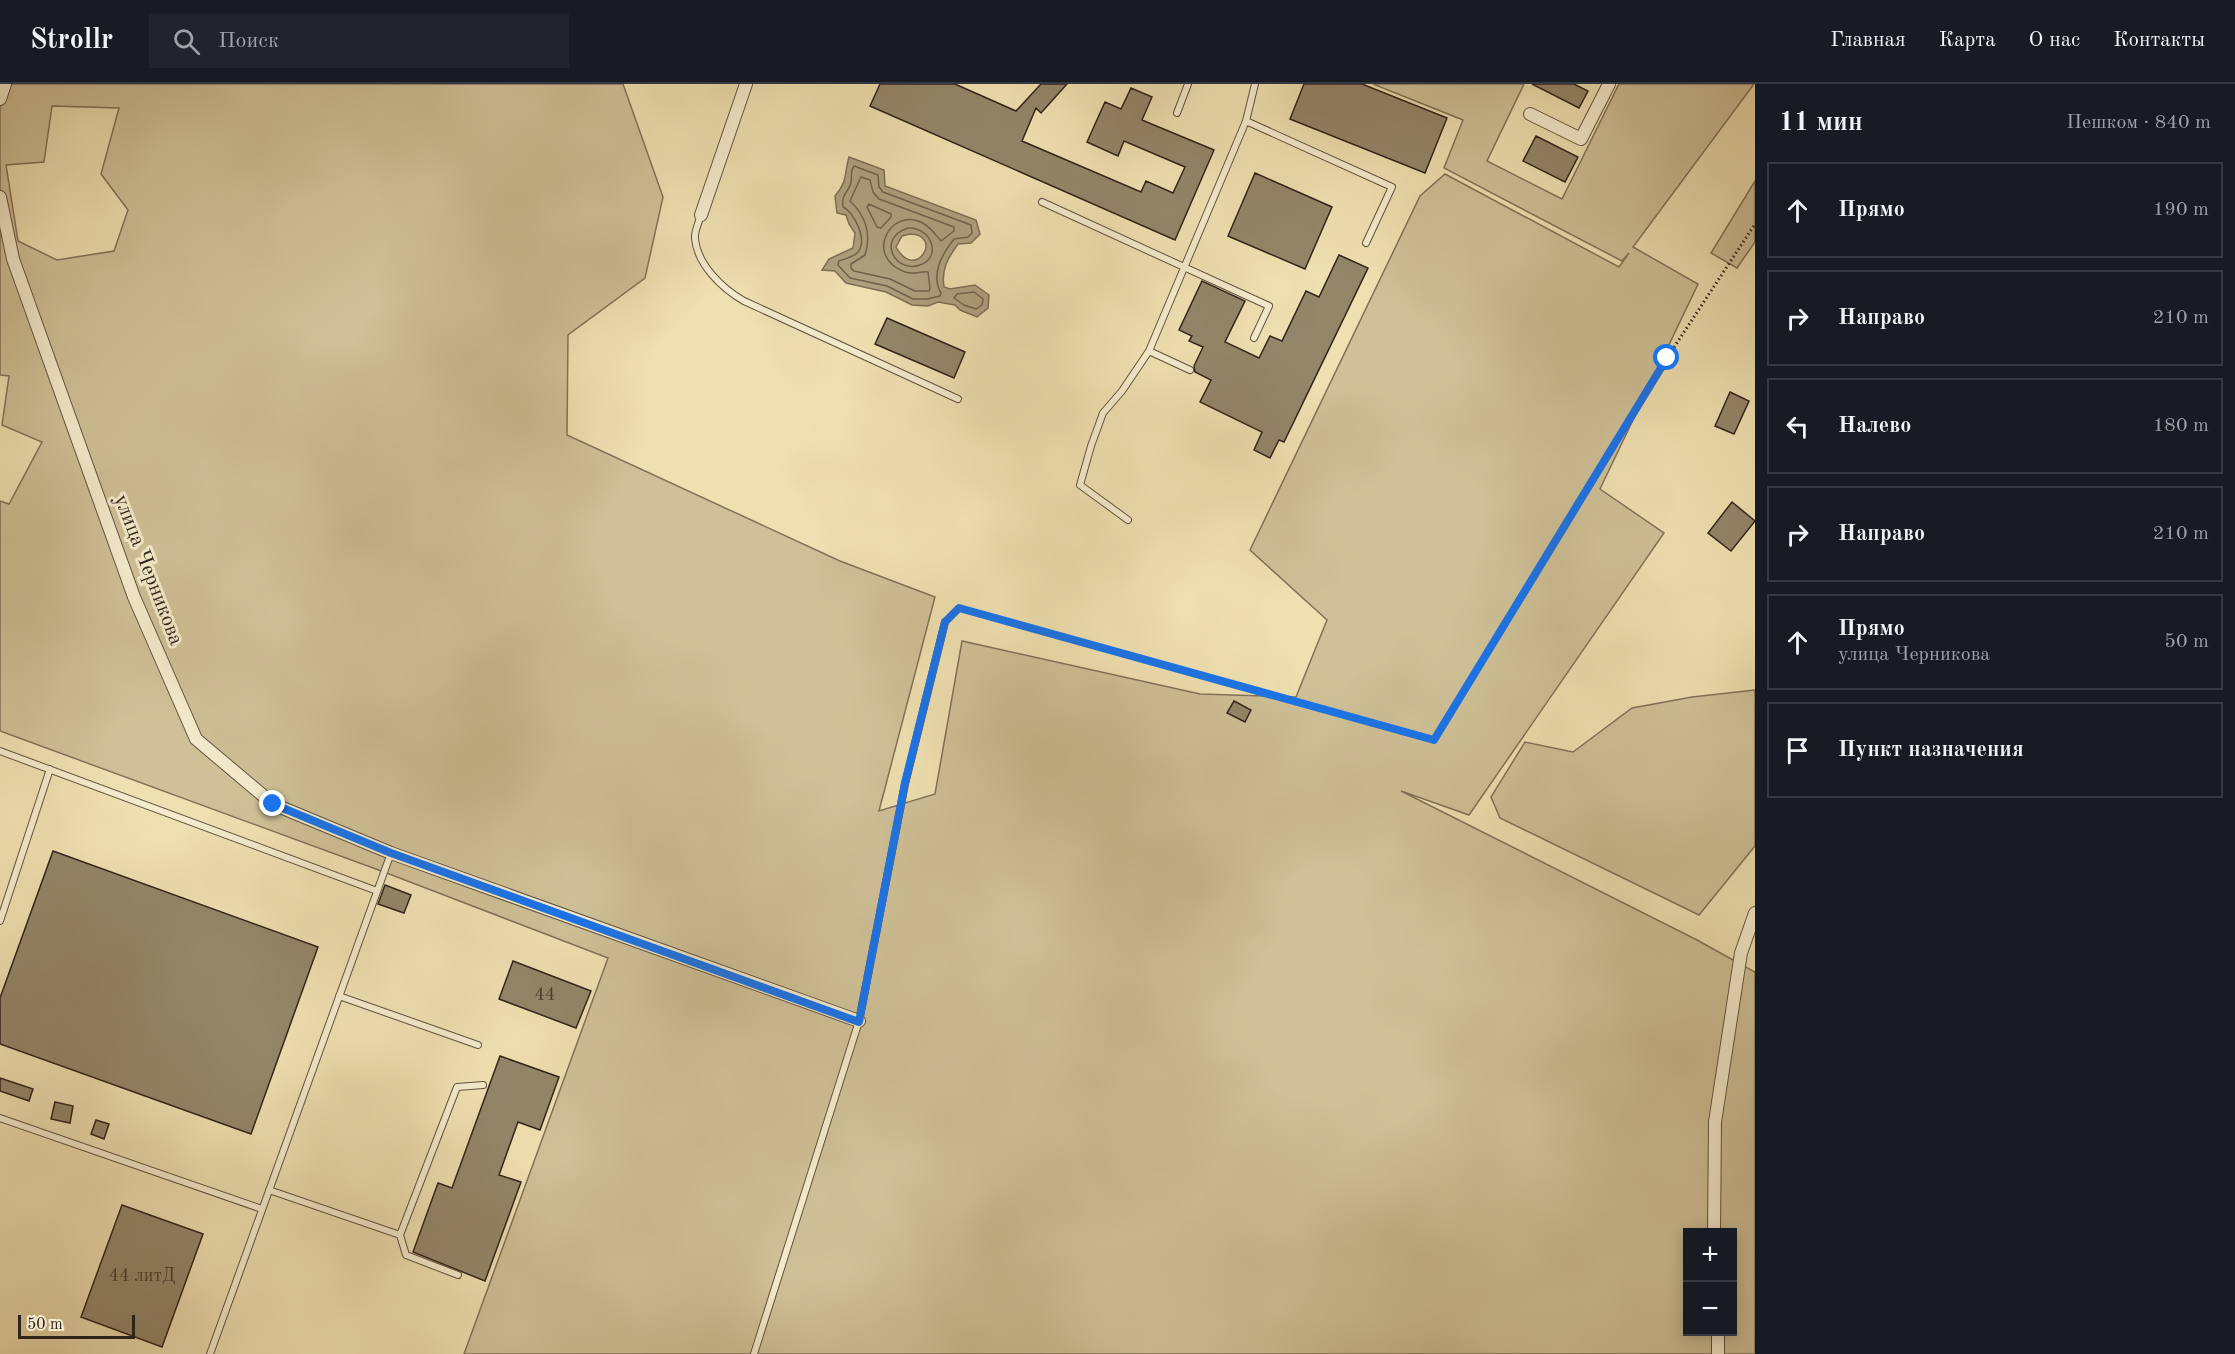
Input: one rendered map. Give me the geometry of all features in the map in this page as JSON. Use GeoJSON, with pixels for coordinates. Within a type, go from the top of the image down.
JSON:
{"type":"FeatureCollection","features":[{"type":"Feature","properties":{"kind":"street"},"geometry":{"type":"LineString","coordinates":[[0,99],[5,84]]}},
{"type":"Feature","properties":{"kind":"street"},"geometry":{"type":"LineString","coordinates":[[701,215],[746,84]]}},
{"type":"Feature","properties":{"kind":"street"},"geometry":{"type":"LineString","coordinates":[[1530,114],[1581,139],[1609,84]]}},
{"type":"Feature","properties":{"kind":"street","name":"улица Черникова"},"geometry":{"type":"LineString","coordinates":[[0,197],[13,259],[134,597],[196,739],[273,804],[391,853],[859,1022]]}},
{"type":"Feature","properties":{"kind":"street"},"geometry":{"type":"LineString","coordinates":[[1714,1228],[1714,1122],[1741,953],[1755,913]]}},
{"type":"Feature","properties":{"kind":"street"},"geometry":{"type":"LineString","coordinates":[[1718,1336],[1718,1354]]}},
{"type":"Feature","properties":{"kind":"lane"},"geometry":{"type":"LineString","coordinates":[[1177,113],[1188,84]]}},
{"type":"Feature","properties":{"kind":"lane"},"geometry":{"type":"LineString","coordinates":[[1128,520],[1080,485],[1103,413],[1122,391],[1149,351],[1246,121],[1255,84]]}},
{"type":"Feature","properties":{"kind":"lane"},"geometry":{"type":"LineString","coordinates":[[1246,121],[1392,187],[1366,243]]}},
{"type":"Feature","properties":{"kind":"lane"},"geometry":{"type":"LineString","coordinates":[[1042,202],[1269,306],[1254,338]]}},
{"type":"Feature","properties":{"kind":"lane"},"geometry":{"type":"LineString","coordinates":[[701,215],[694,237],[701,259],[727,291],[744,301],[958,399]]}},
{"type":"Feature","properties":{"kind":"lane"},"geometry":{"type":"LineString","coordinates":[[1149,351],[1190,370]]}},
{"type":"Feature","properties":{"kind":"lane"},"geometry":{"type":"LineString","coordinates":[[754,1354],[859,1022],[905,783],[945,622]]}},
{"type":"Feature","properties":{"kind":"lane"},"geometry":{"type":"LineString","coordinates":[[0,751],[377,891]]}},
{"type":"Feature","properties":{"kind":"lane"},"geometry":{"type":"LineString","coordinates":[[0,921],[50,769]]}},
{"type":"Feature","properties":{"kind":"lane"},"geometry":{"type":"LineString","coordinates":[[210,1354],[391,853]]}},
{"type":"Feature","properties":{"kind":"lane"},"geometry":{"type":"LineString","coordinates":[[339,996],[478,1045]]}},
{"type":"Feature","properties":{"kind":"lane"},"geometry":{"type":"LineString","coordinates":[[458,1275],[406,1255],[400,1235],[457,1087],[483,1085]]}},
{"type":"Feature","properties":{"kind":"lane"},"geometry":{"type":"LineString","coordinates":[[0,1118],[262,1209]]}},
{"type":"Feature","properties":{"kind":"lane"},"geometry":{"type":"LineString","coordinates":[[269,1190],[400,1235]]}},
{"type":"Feature","properties":{"kind":"path"},"geometry":{"type":"LineString","coordinates":[[945,622],[959,608],[1434,740],[1667,358],[1755,224]]}},
{"type":"Feature","properties":{"kind":"shaded area"},"geometry":{"type":"Polygon","coordinates":[[[0,84],[623,84],[663,197],[645,278],[568,335],[567,435],[840,561],[935,597],[879,811],[935,794],[962,641],[1200,694],[1296,697],[1327,620],[1250,550],[1420,196],[1445,174],[1619,267],[1629,253],[1622,261],[1444,168],[1463,120],[1373,84],[1524,84],[1487,161],[1562,199],[1619,84],[1754,84],[1633,247],[1698,284],[1600,489],[1664,533],[1469,815],[1401,791],[1697,940],[1755,972],[1755,1354],[464,1354],[608,958],[384,872],[0,731],[0,501],[9,504],[42,442],[2,425],[9,376],[0,375],[0,84]],[[52,106],[44,162],[6,165],[18,241],[57,260],[114,251],[128,210],[101,174],[119,108],[52,106]]]}},
{"type":"Feature","properties":{"kind":"shaded area"},"geometry":{"type":"Polygon","coordinates":[[[1755,181],[1755,242],[1737,268],[1711,253],[1755,181]]]}},
{"type":"Feature","properties":{"kind":"shaded area"},"geometry":{"type":"Polygon","coordinates":[[[1755,690],[1755,846],[1699,915],[1500,818],[1491,797],[1525,742],[1573,752],[1632,708],[1692,697],[1755,690]]]}},
{"type":"Feature","properties":{"kind":"water"},"geometry":{"type":"Polygon","coordinates":[[[849,157],[884,170],[885,186],[976,220],[980,234],[971,243],[958,244],[954,249],[944,269],[943,281],[944,287],[950,289],[975,285],[989,295],[988,308],[977,317],[960,310],[955,305],[938,302],[928,306],[912,305],[886,292],[846,283],[835,271],[822,270],[829,259],[853,248],[855,233],[846,215],[837,213],[835,196],[844,182],[849,157]],[[910,234],[902,236],[896,247],[904,257],[911,260],[918,259],[923,254],[926,248],[925,241],[920,236],[910,234]]]}},
{"type":"Feature","properties":{"kind":"building"},"geometry":{"type":"Polygon","coordinates":[[[880,84],[955,84],[1016,111],[1041,84],[1067,84],[1041,113],[1036,108],[1022,141],[1141,192],[1146,181],[1173,193],[1185,167],[1124,141],[1118,156],[1087,142],[1105,102],[1121,109],[1131,88],[1152,97],[1142,120],[1214,150],[1175,240],[870,106],[880,84]]]}},
{"type":"Feature","properties":{"kind":"building"},"geometry":{"type":"Polygon","coordinates":[[[1304,84],[1362,84],[1447,118],[1425,173],[1290,119],[1304,84]]]}},
{"type":"Feature","properties":{"kind":"building"},"geometry":{"type":"Polygon","coordinates":[[[1532,84],[1574,84],[1588,91],[1579,108],[1532,84]]]}},
{"type":"Feature","properties":{"kind":"building"},"geometry":{"type":"Polygon","coordinates":[[[1536,136],[1578,157],[1565,182],[1523,161],[1536,136]]]}},
{"type":"Feature","properties":{"kind":"building"},"geometry":{"type":"Polygon","coordinates":[[[1255,173],[1332,207],[1305,269],[1228,236],[1255,173]]]}},
{"type":"Feature","properties":{"kind":"building"},"geometry":{"type":"Polygon","coordinates":[[[1339,255],[1368,268],[1284,442],[1279,440],[1270,458],[1254,450],[1262,432],[1200,402],[1211,380],[1195,372],[1194,366],[1203,347],[1189,341],[1192,336],[1179,330],[1202,281],[1245,301],[1225,342],[1259,358],[1270,336],[1282,341],[1306,291],[1319,297],[1339,255]]]}},
{"type":"Feature","properties":{"kind":"building"},"geometry":{"type":"Polygon","coordinates":[[[887,318],[965,352],[954,378],[875,344],[887,318]]]}},
{"type":"Feature","properties":{"kind":"building"},"geometry":{"type":"Polygon","coordinates":[[[1730,392],[1749,401],[1734,434],[1715,426],[1730,392]]]}},
{"type":"Feature","properties":{"kind":"building"},"geometry":{"type":"Polygon","coordinates":[[[1732,502],[1755,521],[1731,551],[1708,533],[1732,502]]]}},
{"type":"Feature","properties":{"kind":"building"},"geometry":{"type":"Polygon","coordinates":[[[1234,701],[1251,710],[1245,722],[1227,713],[1234,701]]]}},
{"type":"Feature","properties":{"kind":"building"},"geometry":{"type":"Polygon","coordinates":[[[53,851],[318,947],[251,1134],[0,1044],[0,998],[53,851]]]}},
{"type":"Feature","properties":{"kind":"building"},"geometry":{"type":"Polygon","coordinates":[[[385,885],[411,895],[404,913],[378,904],[385,885]]]}},
{"type":"Feature","properties":{"kind":"building"},"geometry":{"type":"Polygon","coordinates":[[[513,961],[591,991],[576,1028],[499,999],[513,961]]]}},
{"type":"Feature","properties":{"kind":"building"},"geometry":{"type":"Polygon","coordinates":[[[500,1056],[559,1077],[540,1130],[518,1122],[499,1175],[521,1182],[485,1281],[413,1252],[438,1183],[452,1188],[500,1056]]]}},
{"type":"Feature","properties":{"kind":"building"},"geometry":{"type":"Polygon","coordinates":[[[0,1078],[33,1089],[29,1101],[0,1091],[0,1078]]]}},
{"type":"Feature","properties":{"kind":"building"},"geometry":{"type":"Polygon","coordinates":[[[55,1102],[73,1106],[70,1123],[51,1119],[55,1102]]]}},
{"type":"Feature","properties":{"kind":"building"},"geometry":{"type":"Polygon","coordinates":[[[96,1120],[109,1124],[104,1139],[91,1134],[96,1120]]]}},
{"type":"Feature","properties":{"kind":"building"},"geometry":{"type":"Polygon","coordinates":[[[122,1205],[203,1234],[162,1347],[81,1317],[122,1205]]]}},
{"type":"Feature","properties":{"kind":"route"},"geometry":{"type":"LineString","coordinates":[[273,804],[391,853],[859,1022],[905,783],[945,622],[959,608],[1434,740],[1667,358]]}}]}
